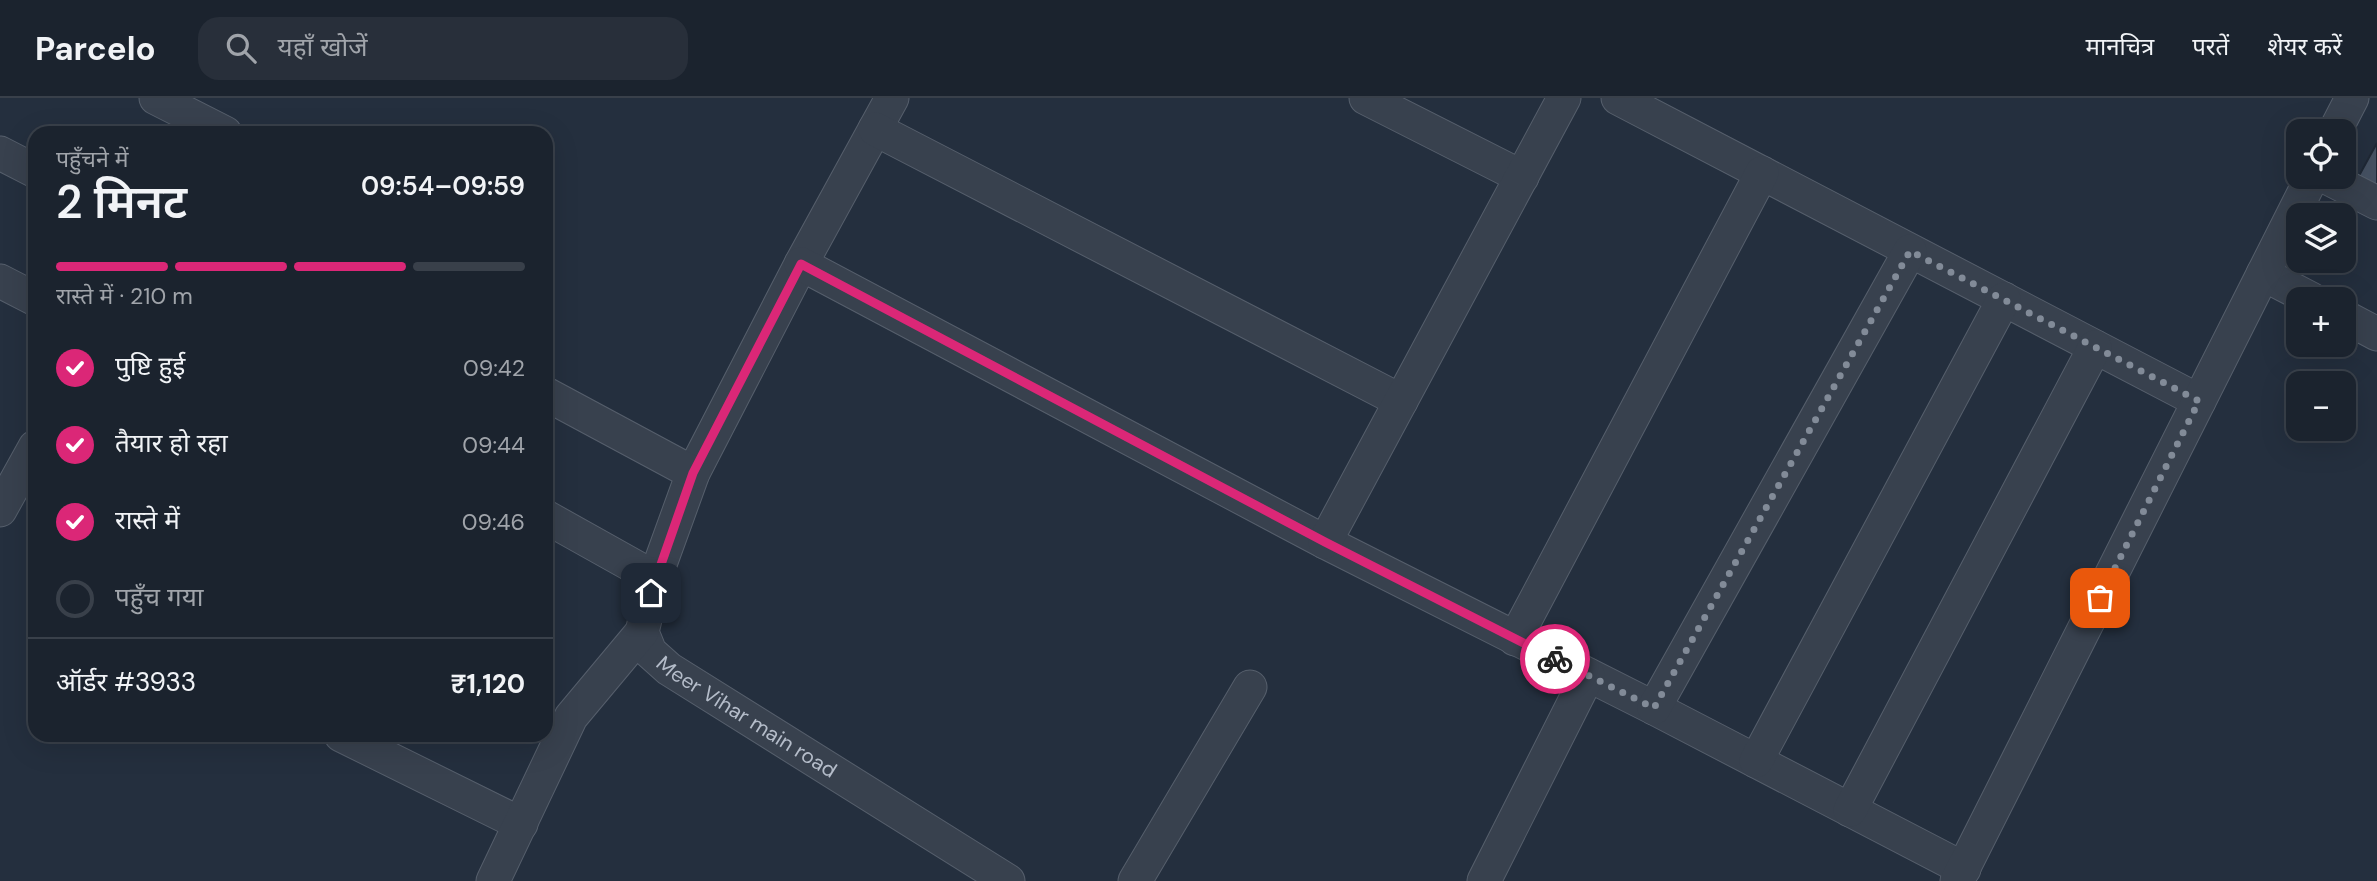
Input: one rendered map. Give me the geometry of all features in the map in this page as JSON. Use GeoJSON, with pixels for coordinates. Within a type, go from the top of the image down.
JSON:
{"type":"FeatureCollection","features":[{"type":"Feature","properties":{"kind":"street"},"geometry":{"type":"LineString","coordinates":[[156,98],[211,126]]}},
{"type":"Feature","properties":{"kind":"street","name":"Meer Vihar main road"},"geometry":{"type":"LineString","coordinates":[[892,98],[801,264],[693,473],[655,578],[642,632],[650,652],[669,669],[1008,881]]}},
{"type":"Feature","properties":{"kind":"street"},"geometry":{"type":"LineString","coordinates":[[1366,98],[1521,177]]}},
{"type":"Feature","properties":{"kind":"street"},"geometry":{"type":"LineString","coordinates":[[1325,542],[1564,98]]}},
{"type":"Feature","properties":{"kind":"street"},"geometry":{"type":"LineString","coordinates":[[1618,98],[2199,401]]}},
{"type":"Feature","properties":{"kind":"street"},"geometry":{"type":"LineString","coordinates":[[2341,119],[2352,98]]}},
{"type":"Feature","properties":{"kind":"street"},"geometry":{"type":"LineString","coordinates":[[874,129],[1401,401]]}},
{"type":"Feature","properties":{"kind":"street"},"geometry":{"type":"LineString","coordinates":[[0,153],[28,167]]}},
{"type":"Feature","properties":{"kind":"street"},"geometry":{"type":"LineString","coordinates":[[1515,639],[1762,173]]}},
{"type":"Feature","properties":{"kind":"street"},"geometry":{"type":"LineString","coordinates":[[801,264],[1325,542],[1850,810],[1961,875],[2306,189]]}},
{"type":"Feature","properties":{"kind":"street"},"geometry":{"type":"LineString","coordinates":[[2350,189],[2377,203]]}},
{"type":"Feature","properties":{"kind":"street"},"geometry":{"type":"LineString","coordinates":[[1654,708],[1910,251]]}},
{"type":"Feature","properties":{"kind":"street"},"geometry":{"type":"LineString","coordinates":[[2263,274],[2288,287]]}},
{"type":"Feature","properties":{"kind":"street"},"geometry":{"type":"LineString","coordinates":[[0,281],[28,295]]}},
{"type":"Feature","properties":{"kind":"street"},"geometry":{"type":"LineString","coordinates":[[1756,761],[2004,299]]}},
{"type":"Feature","properties":{"kind":"street"},"geometry":{"type":"LineString","coordinates":[[2356,323],[2377,334]]}},
{"type":"Feature","properties":{"kind":"street"},"geometry":{"type":"LineString","coordinates":[[1850,810],[2095,347]]}},
{"type":"Feature","properties":{"kind":"street"},"geometry":{"type":"LineString","coordinates":[[553,398],[693,473]]}},
{"type":"Feature","properties":{"kind":"street"},"geometry":{"type":"LineString","coordinates":[[0,510],[28,460]]}},
{"type":"Feature","properties":{"kind":"street"},"geometry":{"type":"LineString","coordinates":[[553,521],[655,578]]}},
{"type":"Feature","properties":{"kind":"street"},"geometry":{"type":"LineString","coordinates":[[558,711],[642,632]]}},
{"type":"Feature","properties":{"kind":"street"},"geometry":{"type":"LineString","coordinates":[[1484,881],[1588,675]]}},
{"type":"Feature","properties":{"kind":"street"},"geometry":{"type":"LineString","coordinates":[[1135,881],[1250,687]]}},
{"type":"Feature","properties":{"kind":"street"},"geometry":{"type":"LineString","coordinates":[[355,742],[521,824]]}},
{"type":"Feature","properties":{"kind":"street"},"geometry":{"type":"LineString","coordinates":[[493,881],[521,824],[548,742]]}},
{"type":"Feature","properties":{"kind":"building"},"geometry":{"type":"Polygon","coordinates":[[[2377,143],[2377,195],[2356,181],[2377,143]]]}},
{"type":"Feature","properties":{"kind":"way so far"},"geometry":{"type":"LineString","coordinates":[[1555,659],[1654,708],[1910,251],[2199,401],[2100,598]]}},
{"type":"Feature","properties":{"kind":"route"},"geometry":{"type":"LineString","coordinates":[[651,593],[693,473],[801,264],[1325,542],[1555,659]]}}]}
